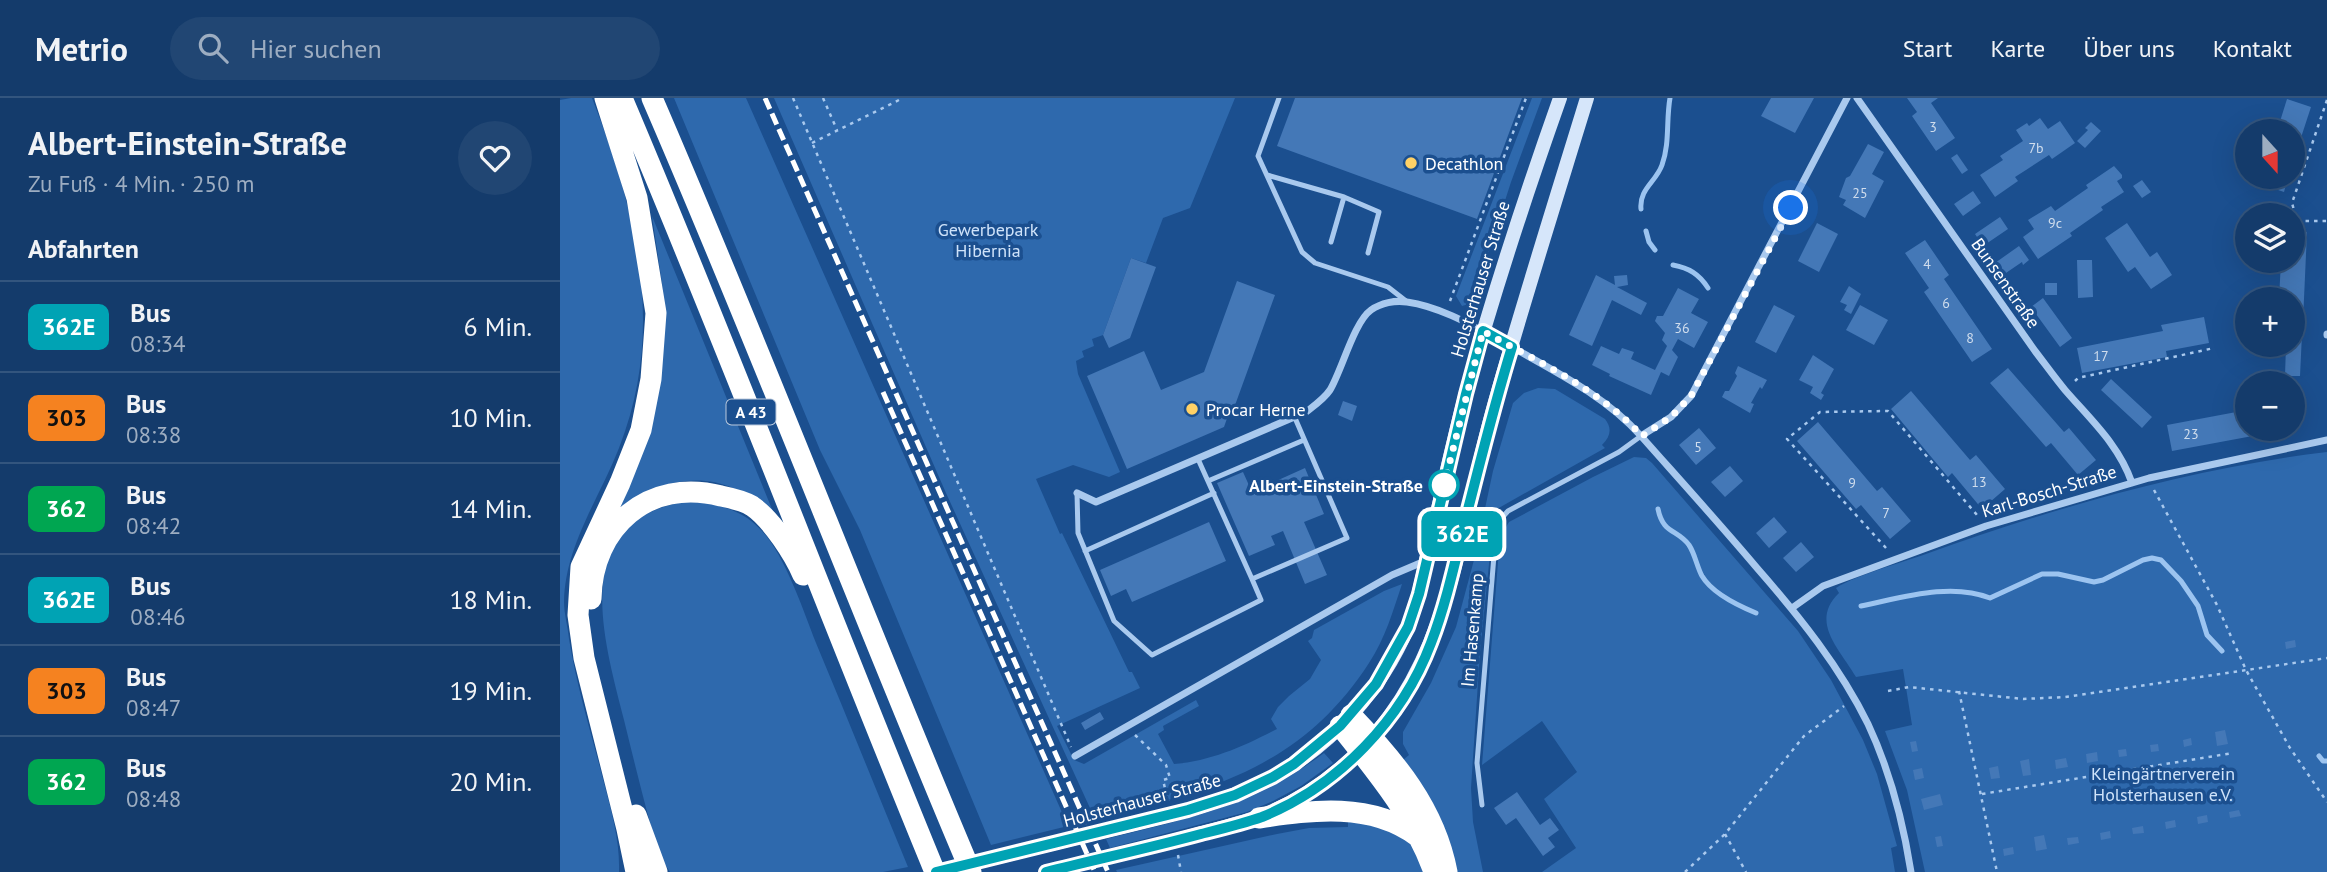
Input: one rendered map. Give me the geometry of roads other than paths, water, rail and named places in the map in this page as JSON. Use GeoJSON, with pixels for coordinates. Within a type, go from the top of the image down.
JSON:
{"type":"FeatureCollection","features":[{"type":"Feature","properties":{"kind":"highway"},"geometry":{"type":"LineString","coordinates":[[605,98],[637,198],[656,313],[651,379],[641,430],[620,484],[581,567],[578,615],[584,658],[627,829],[633,868]]}},
{"type":"Feature","properties":{"kind":"highway","name":"A 43"},"geometry":{"type":"LineString","coordinates":[[622,98],[769,455],[875,728],[936,872]]}},
{"type":"Feature","properties":{"kind":"highway","name":"A 43"},"geometry":{"type":"LineString","coordinates":[[652,98],[691,187],[971,872]]}},
{"type":"Feature","properties":{"kind":"highway"},"geometry":{"type":"LineString","coordinates":[[657,872],[639,826],[591,630],[591,586],[599,556],[614,530],[633,509],[659,495],[687,491],[711,493],[752,506],[776,531],[795,557],[853,697],[875,728]]}},
{"type":"Feature","properties":{"kind":"highway"},"geometry":{"type":"LineString","coordinates":[[1346,721],[1366,744],[1421,840],[1434,872]]}},
{"type":"Feature","properties":{"kind":"highway"},"geometry":{"type":"LineString","coordinates":[[1366,744],[1396,764],[1428,813],[1447,872]]}},
{"type":"Feature","properties":{"kind":"highway"},"geometry":{"type":"LineString","coordinates":[[1259,818],[1299,813],[1363,812],[1392,821],[1421,840]]}},
{"type":"Feature","properties":{"kind":"main road","name":"Holsterhauser Straße"},"geometry":{"type":"LineString","coordinates":[[936,872],[1188,810],[1248,789],[1294,764],[1346,721],[1385,671],[1408,627],[1419,594],[1483,331],[1560,98]]}},
{"type":"Feature","properties":{"kind":"main road"},"geometry":{"type":"LineString","coordinates":[[1046,872],[1259,818],[1290,803],[1317,786],[1366,744],[1406,693],[1430,646],[1439,621],[1495,403],[1587,98]]}},
{"type":"Feature","properties":{"kind":"street","name":"Im Hasenkamp"},"geometry":{"type":"LineString","coordinates":[[1642,436],[1671,417],[1691,396],[1847,98]]}},
{"type":"Feature","properties":{"kind":"street","name":"Bunsenstraße"},"geometry":{"type":"LineString","coordinates":[[1857,98],[2035,351],[2064,389],[2116,447],[2132,483]]}},
{"type":"Feature","properties":{"kind":"street"},"geometry":{"type":"LineString","coordinates":[[1077,493],[1096,502],[1295,418],[1315,405],[1329,391],[1359,325],[1367,313],[1384,304],[1407,302],[1445,313],[1512,347],[1618,412],[1792,608],[1854,699],[1883,760],[1898,804],[1911,872]]}},
{"type":"Feature","properties":{"kind":"street","name":"Karl-Bosch-Straße"},"geometry":{"type":"LineString","coordinates":[[1792,608],[1823,586],[1986,526],[2150,478],[2327,440]]}},
{"type":"Feature","properties":{"kind":"street"},"geometry":{"type":"LineString","coordinates":[[1075,756],[1392,575],[1426,561]]}},
{"type":"Feature","properties":{"kind":"lane"},"geometry":{"type":"LineString","coordinates":[[1279,98],[1258,156],[1294,237],[1307,258],[1388,287],[1407,302]]}},
{"type":"Feature","properties":{"kind":"lane"},"geometry":{"type":"LineString","coordinates":[[1266,175],[1344,197],[1379,212],[1368,253]]}},
{"type":"Feature","properties":{"kind":"lane"},"geometry":{"type":"LineString","coordinates":[[1331,242],[1344,197]]}},
{"type":"Feature","properties":{"kind":"lane"},"geometry":{"type":"LineString","coordinates":[[1252,579],[1347,538],[1295,418]]}},
{"type":"Feature","properties":{"kind":"lane","name":"Im Hasenkamp"},"geometry":{"type":"LineString","coordinates":[[1482,805],[1477,763],[1499,521],[1508,511],[1619,452],[1642,436]]}},
{"type":"Feature","properties":{"kind":"lane"},"geometry":{"type":"LineString","coordinates":[[1208,481],[1304,440]]}},
{"type":"Feature","properties":{"kind":"lane"},"geometry":{"type":"LineString","coordinates":[[1077,493],[1078,534],[1114,621],[1152,655],[1261,600],[1198,459]]}},
{"type":"Feature","properties":{"kind":"lane"},"geometry":{"type":"LineString","coordinates":[[1085,551],[1214,493]]}},
{"type":"Feature","properties":{"kind":"waterway"},"geometry":{"type":"LineString","coordinates":[[1641,209],[1645,191],[1659,171],[1664,157],[1670,98]]}},
{"type":"Feature","properties":{"kind":"waterway"},"geometry":{"type":"LineString","coordinates":[[1646,231],[1655,250]]}},
{"type":"Feature","properties":{"kind":"waterway"},"geometry":{"type":"LineString","coordinates":[[1673,265],[1693,272],[1708,288]]}},
{"type":"Feature","properties":{"kind":"waterway"},"geometry":{"type":"LineString","coordinates":[[1658,509],[1663,523],[1689,545],[1706,582],[1726,598],[1756,613]]}},
{"type":"Feature","properties":{"kind":"waterway"},"geometry":{"type":"LineString","coordinates":[[1861,606],[1942,591],[1975,593],[1990,598],[2042,574],[2058,574],[2094,582],[2152,558],[2161,560],[2181,581],[2198,606],[2207,635],[2222,651]]}},
{"type":"Feature","properties":{"kind":"waterway"},"geometry":{"type":"LineString","coordinates":[[2319,756],[2323,761],[2327,761]]}},
{"type":"Feature","properties":{"kind":"railway"},"geometry":{"type":"LineString","coordinates":[[765,98],[1108,872]]}},
{"type":"Feature","properties":{"kind":"railway"},"geometry":{"type":"LineString","coordinates":[[883,392],[1095,872]]}},
{"type":"Feature","properties":{"kind":"place","name":"Decathlon"},"geometry":{"type":"Point","coordinates":[1411,163]}},
{"type":"Feature","properties":{"kind":"place","name":"Procar Herne"},"geometry":{"type":"Point","coordinates":[1192,409]}},
{"type":"Feature","properties":{"kind":"place","name":"Albert-Einstein-Straße"},"geometry":{"type":"Point","coordinates":[1444,485]}},
{"type":"Feature","properties":{"kind":"park label","name":"Gewerbepark Hibernia"},"geometry":{"type":"Point","coordinates":[988,239]}},
{"type":"Feature","properties":{"kind":"park label","name":"Kleingärtnerverein Holsterhausen e.V."},"geometry":{"type":"Point","coordinates":[2163,783]}}]}
